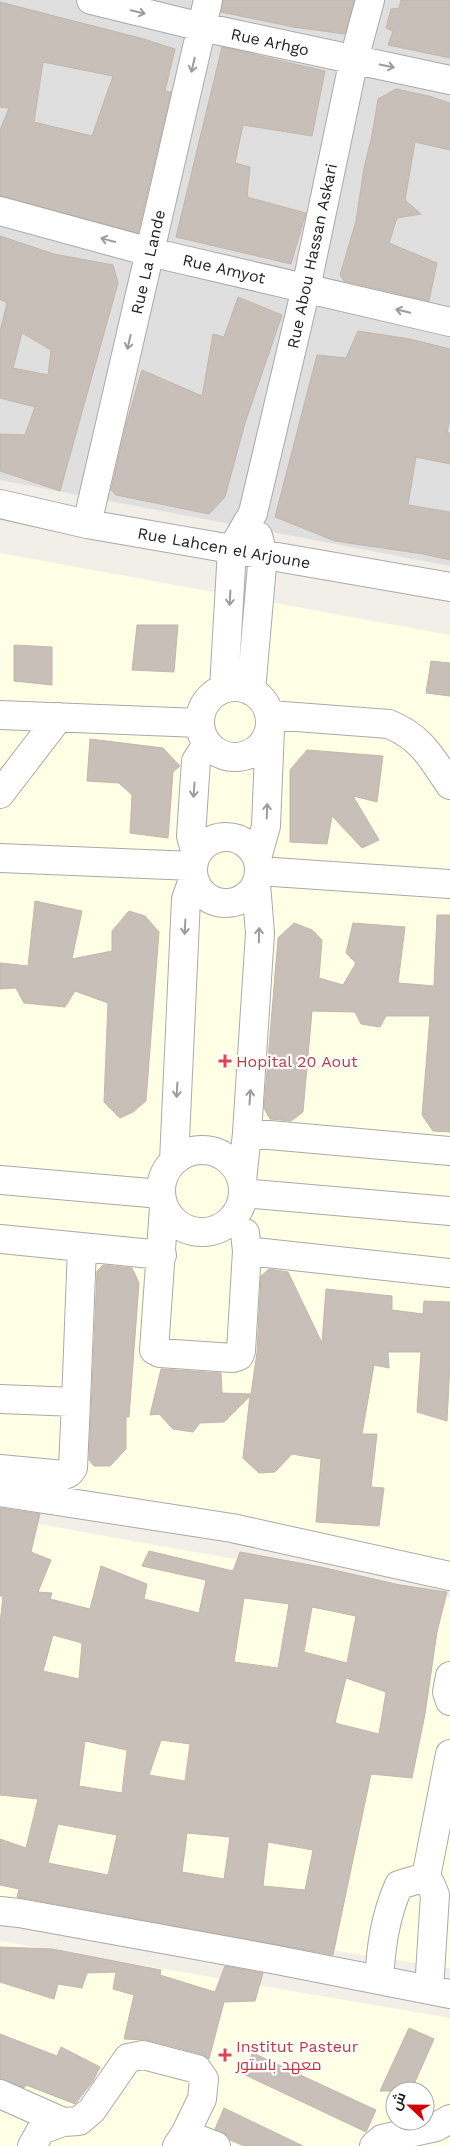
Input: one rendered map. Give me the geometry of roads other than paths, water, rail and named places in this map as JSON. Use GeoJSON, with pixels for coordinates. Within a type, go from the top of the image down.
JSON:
{"type":"FeatureCollection","features":[{"type":"Feature","properties":{"kind":"street","name":"Rue Arhgo"},"geometry":{"type":"LineString","coordinates":[[91,0],[202,28],[450,80]]}},
{"type":"Feature","properties":{"kind":"street","name":"Rue La Lande"},"geometry":{"type":"LineString","coordinates":[[87,524],[208,0]]}},
{"type":"Feature","properties":{"kind":"street","name":"Rue Abou Hassan Askari"},"geometry":{"type":"LineString","coordinates":[[232,549],[252,513],[306,288],[354,59],[370,0]]}},
{"type":"Feature","properties":{"kind":"street","name":"Rue Amyot"},"geometry":{"type":"LineString","coordinates":[[0,211],[150,252],[450,322]]}},
{"type":"Feature","properties":{"kind":"street","name":"Rue Lahcen el Arjoune"},"geometry":{"type":"LineString","coordinates":[[0,504],[87,524],[450,586]]}},
{"type":"Feature","properties":{"kind":"street","name":"Rue Abou Hassan Askari"},"geometry":{"type":"LineString","coordinates":[[252,513],[263,554]]}},
{"type":"Feature","properties":{"kind":"street"},"geometry":{"type":"LineString","coordinates":[[224,688],[232,549]]}},
{"type":"Feature","properties":{"kind":"street"},"geometry":{"type":"LineString","coordinates":[[251,691],[263,554]]}},
{"type":"Feature","properties":{"kind":"street"},"geometry":{"type":"LineString","coordinates":[[163,1200],[170,1218],[180,1226],[191,1231],[204,1232],[216,1230],[227,1224],[236,1215],[242,1193],[260,933],[258,871],[266,826],[270,721],[260,697],[251,691],[233,686],[214,693],[206,702],[201,712],[203,734],[196,761],[191,836],[194,867],[200,892],[210,900],[223,904],[237,902],[248,895],[258,871],[250,847],[240,840],[228,837],[216,838],[204,844],[194,867],[186,899],[174,1161]]}},
{"type":"Feature","properties":{"kind":"street"},"geometry":{"type":"LineString","coordinates":[[0,715],[59,717],[203,734],[216,752],[226,757],[238,758],[250,755],[260,748],[266,738],[270,721]]}},
{"type":"Feature","properties":{"kind":"street"},"geometry":{"type":"LineString","coordinates":[[0,794],[59,717]]}},
{"type":"Feature","properties":{"kind":"street"},"geometry":{"type":"LineString","coordinates":[[270,721],[389,724],[417,739],[450,785]]}},
{"type":"Feature","properties":{"kind":"street"},"geometry":{"type":"LineString","coordinates":[[0,858],[194,867]]}},
{"type":"Feature","properties":{"kind":"street"},"geometry":{"type":"LineString","coordinates":[[258,871],[450,884]]}},
{"type":"Feature","properties":{"kind":"street"},"geometry":{"type":"LineString","coordinates":[[247,1133],[450,1151]]}},
{"type":"Feature","properties":{"kind":"street"},"geometry":{"type":"LineString","coordinates":[[195,1150],[208,1150],[219,1153],[230,1160],[238,1169],[242,1193],[247,1251],[241,1351],[239,1356],[233,1358],[160,1353],[154,1350],[162,1255],[164,1176],[174,1161],[183,1154],[195,1150]]}},
{"type":"Feature","properties":{"kind":"street"},"geometry":{"type":"LineString","coordinates":[[0,1180],[163,1200]]}},
{"type":"Feature","properties":{"kind":"street"},"geometry":{"type":"LineString","coordinates":[[242,1193],[450,1211]]}},
{"type":"Feature","properties":{"kind":"street"},"geometry":{"type":"LineString","coordinates":[[0,1239],[162,1255]]}},
{"type":"Feature","properties":{"kind":"street"},"geometry":{"type":"LineString","coordinates":[[0,1469],[64,1475],[73,1468],[82,1248]]}},
{"type":"Feature","properties":{"kind":"street"},"geometry":{"type":"LineString","coordinates":[[247,1251],[450,1272]]}},
{"type":"Feature","properties":{"kind":"street"},"geometry":{"type":"LineString","coordinates":[[0,1399],[76,1402]]}},
{"type":"Feature","properties":{"kind":"street"},"geometry":{"type":"LineString","coordinates":[[0,1492],[232,1528],[450,1576]]}},
{"type":"Feature","properties":{"kind":"street"},"geometry":{"type":"LineString","coordinates":[[450,1676],[447,1692],[450,1701]]}},
{"type":"Feature","properties":{"kind":"street"},"geometry":{"type":"LineString","coordinates":[[0,1911],[58,1920],[439,1992],[435,1895],[426,1877],[450,1754]]}},
{"type":"Feature","properties":{"kind":"street"},"geometry":{"type":"LineString","coordinates":[[378,1980],[381,1945],[386,1918],[399,1885],[426,1877]]}},
{"type":"Feature","properties":{"kind":"street"},"geometry":{"type":"LineString","coordinates":[[32,2146],[41,2130],[63,2122],[79,2121],[92,2110],[128,2058],[143,2055],[198,2069],[204,2079],[202,2099],[181,2140],[216,2146]]}},
{"type":"Feature","properties":{"kind":"street"},"geometry":{"type":"LineString","coordinates":[[0,2094],[63,2122]]}},
{"type":"Feature","properties":{"kind":"street"},"geometry":{"type":"LineString","coordinates":[[374,2146],[382,2139],[436,2127],[450,2119]]}},
{"type":"Feature","properties":{"kind":"place","name":"Hopital 20 Aout"},"geometry":{"type":"Point","coordinates":[225,1061]}},
{"type":"Feature","properties":{"kind":"place","name":"Institut Pasteur معهد باستور"},"geometry":{"type":"Point","coordinates":[225,2055]}}]}
